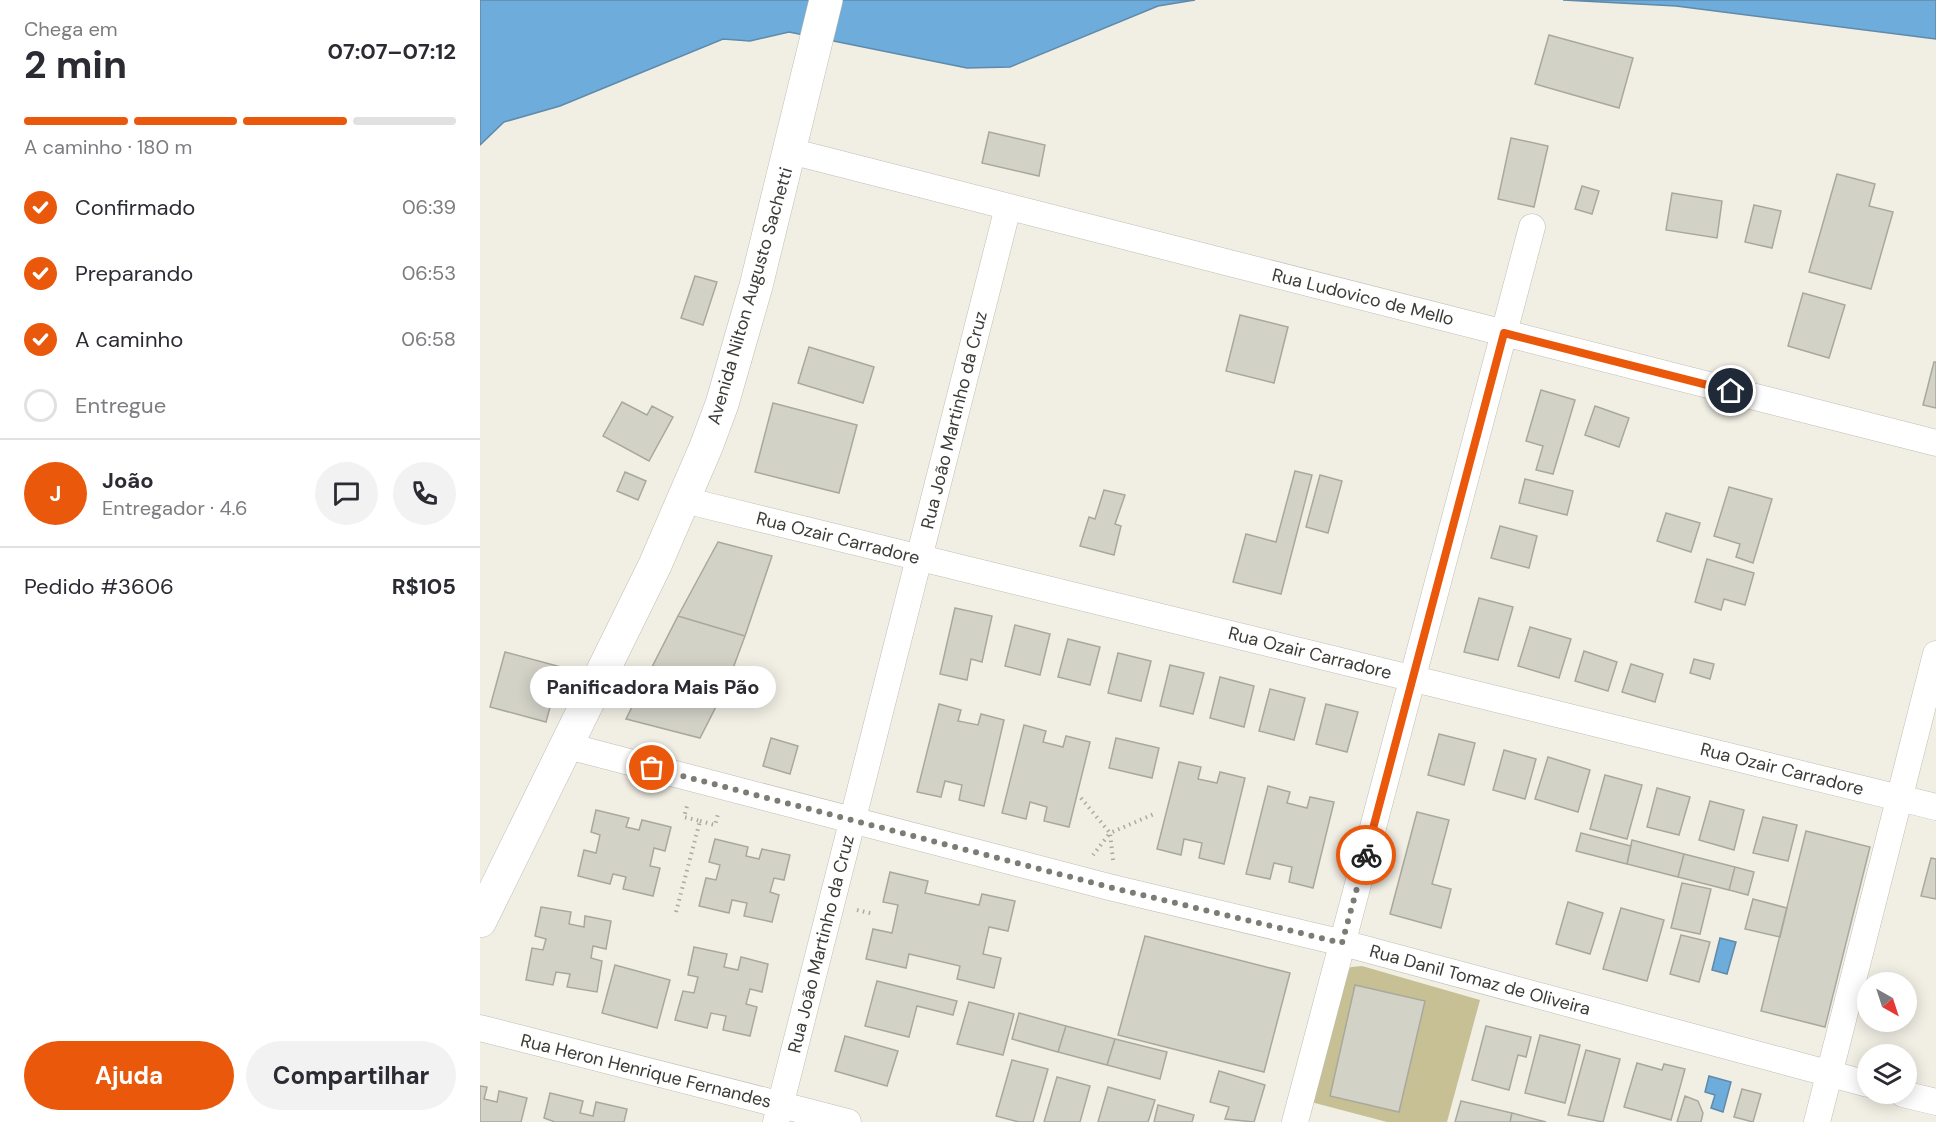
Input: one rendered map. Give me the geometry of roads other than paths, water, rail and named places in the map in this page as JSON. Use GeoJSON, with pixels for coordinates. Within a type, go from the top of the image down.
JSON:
{"type":"FeatureCollection","features":[{"type":"Feature","properties":{"kind":"main road","name":"Avenida Nilton Augusto Sachetti"},"geometry":{"type":"LineString","coordinates":[[480,921],[568,746],[684,500],[725,393],[756,286],[826,0]]}},
{"type":"Feature","properties":{"kind":"street","name":"Rua Ludovico de Mello"},"geometry":{"type":"LineString","coordinates":[[790,151],[1936,443]]}},
{"type":"Feature","properties":{"kind":"street","name":"Rua João Martinho da Cruz"},"geometry":{"type":"LineString","coordinates":[[778,1113],[1008,207]]}},
{"type":"Feature","properties":{"kind":"street"},"geometry":{"type":"LineString","coordinates":[[1295,1122],[1532,227]]}},
{"type":"Feature","properties":{"kind":"street","name":"Rua Ozair Carradore"},"geometry":{"type":"LineString","coordinates":[[684,500],[1936,807]]}},
{"type":"Feature","properties":{"kind":"street"},"geometry":{"type":"LineString","coordinates":[[1817,1122],[1936,654]]}},
{"type":"Feature","properties":{"kind":"street","name":"Rua Danil Tomaz de Oliveira"},"geometry":{"type":"LineString","coordinates":[[568,746],[1109,887],[1342,943],[1857,1081]]}},
{"type":"Feature","properties":{"kind":"street","name":"Rua Heron Henrique Fernandes"},"geometry":{"type":"LineString","coordinates":[[480,1028],[778,1113],[848,1122]]}},
{"type":"Feature","properties":{"kind":"street"},"geometry":{"type":"LineString","coordinates":[[1917,1097],[1936,1102]]}},
{"type":"Feature","properties":{"kind":"water"},"geometry":{"type":"Polygon","coordinates":[[[480,0],[1195,0],[1158,6],[1010,67],[967,68],[789,32],[750,41],[723,39],[560,106],[504,122],[480,145],[480,0]]]}},
{"type":"Feature","properties":{"kind":"water"},"geometry":{"type":"Polygon","coordinates":[[[1563,0],[1936,0],[1936,39],[1676,6],[1563,0]]]}},
{"type":"Feature","properties":{"kind":"water"},"geometry":{"type":"Polygon","coordinates":[[[1720,938],[1736,942],[1727,974],[1712,970],[1720,938]]]}},
{"type":"Feature","properties":{"kind":"water"},"geometry":{"type":"Polygon","coordinates":[[[1709,1076],[1731,1082],[1723,1112],[1711,1108],[1715,1095],[1705,1092],[1709,1076]]]}},
{"type":"Feature","properties":{"kind":"place","name":"Panificadora Mais Pão"},"geometry":{"type":"Point","coordinates":[652,768]}}]}
